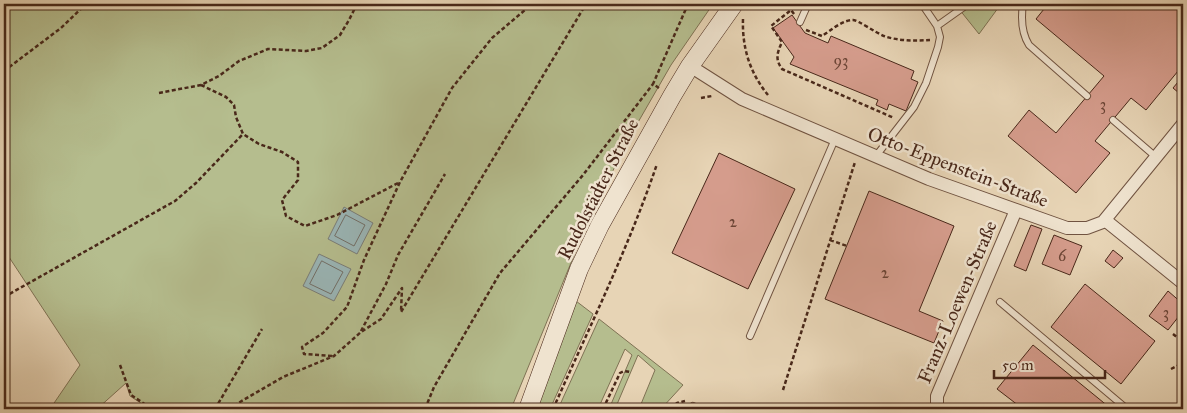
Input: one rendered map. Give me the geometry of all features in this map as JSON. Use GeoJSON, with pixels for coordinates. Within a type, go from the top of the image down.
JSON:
{"type":"FeatureCollection","features":[{"type":"Feature","properties":{"kind":"street","name":"Rudolstädter Straße"},"geometry":{"type":"LineString","coordinates":[[528,409],[583,260],[600,224],[690,66],[739,9]]}},
{"type":"Feature","properties":{"kind":"street","name":"Otto-Eppenstein-Straße"},"geometry":{"type":"LineString","coordinates":[[690,66],[742,99],[929,179],[1054,224],[1081,229],[1094,227],[1105,220],[1183,124]]}},
{"type":"Feature","properties":{"kind":"street","name":"Franz-Loewen-Straße"},"geometry":{"type":"LineString","coordinates":[[937,409],[937,396],[1016,210]]}},
{"type":"Feature","properties":{"kind":"street"},"geometry":{"type":"LineString","coordinates":[[1105,220],[1183,283]]}},
{"type":"Feature","properties":{"kind":"lane"},"geometry":{"type":"LineString","coordinates":[[800,22],[808,4]]}},
{"type":"Feature","properties":{"kind":"lane"},"geometry":{"type":"LineString","coordinates":[[876,156],[914,107],[934,59],[939,40],[937,26],[922,4]]}},
{"type":"Feature","properties":{"kind":"lane"},"geometry":{"type":"LineString","coordinates":[[937,26],[968,4]]}},
{"type":"Feature","properties":{"kind":"lane"},"geometry":{"type":"LineString","coordinates":[[1023,4],[1022,27],[1024,38],[1029,45],[1087,96]]}},
{"type":"Feature","properties":{"kind":"lane"},"geometry":{"type":"LineString","coordinates":[[1113,120],[1156,157]]}},
{"type":"Feature","properties":{"kind":"lane"},"geometry":{"type":"LineString","coordinates":[[750,336],[835,139]]}},
{"type":"Feature","properties":{"kind":"lane"},"geometry":{"type":"LineString","coordinates":[[1000,302],[1126,409]]}},
{"type":"Feature","properties":{"kind":"path"},"geometry":{"type":"LineString","coordinates":[[4,71],[61,28],[86,4]]}},
{"type":"Feature","properties":{"kind":"path"},"geometry":{"type":"LineString","coordinates":[[159,93],[202,85],[219,76],[239,61],[268,49],[306,52],[322,48],[340,35],[356,4]]}},
{"type":"Feature","properties":{"kind":"path"},"geometry":{"type":"LineString","coordinates":[[334,356],[304,354],[302,347],[323,333],[347,307],[364,260],[400,182],[452,88],[492,38],[532,4]]}},
{"type":"Feature","properties":{"kind":"path"},"geometry":{"type":"LineString","coordinates":[[228,409],[283,377],[334,356],[361,332],[382,318],[402,288],[401,312],[586,4]]}},
{"type":"Feature","properties":{"kind":"path"},"geometry":{"type":"LineString","coordinates":[[425,409],[434,386],[500,272],[583,175],[653,84],[688,4]]}},
{"type":"Feature","properties":{"kind":"path"},"geometry":{"type":"LineString","coordinates":[[739,9],[747,58],[757,80],[772,100]]}},
{"type":"Feature","properties":{"kind":"path"},"geometry":{"type":"LineString","coordinates":[[900,125],[894,117],[886,113],[782,69],[776,58],[782,42],[771,26],[791,10],[806,30],[822,36],[841,24],[852,20],[858,21],[865,27],[885,36],[910,40],[939,40]]}},
{"type":"Feature","properties":{"kind":"path"},"geometry":{"type":"LineString","coordinates":[[653,84],[672,96]]}},
{"type":"Feature","properties":{"kind":"path"},"geometry":{"type":"LineString","coordinates":[[202,85],[226,97],[234,104],[236,117],[243,134],[258,144],[282,152],[298,162],[298,180],[282,200],[286,216],[305,226],[337,214],[400,182]]}},
{"type":"Feature","properties":{"kind":"path"},"geometry":{"type":"LineString","coordinates":[[1180,95],[1183,90]]}},
{"type":"Feature","properties":{"kind":"path"},"geometry":{"type":"LineString","coordinates":[[4,297],[175,201],[243,134]]}},
{"type":"Feature","properties":{"kind":"path"},"geometry":{"type":"LineString","coordinates":[[783,390],[859,149]]}},
{"type":"Feature","properties":{"kind":"path"},"geometry":{"type":"LineString","coordinates":[[553,409],[604,298],[641,210],[657,164]]}},
{"type":"Feature","properties":{"kind":"path"},"geometry":{"type":"LineString","coordinates":[[361,332],[386,284],[398,255],[445,174]]}},
{"type":"Feature","properties":{"kind":"path"},"geometry":{"type":"LineString","coordinates":[[830,240],[847,246]]}},
{"type":"Feature","properties":{"kind":"path"},"geometry":{"type":"LineString","coordinates":[[215,409],[262,329]]}},
{"type":"Feature","properties":{"kind":"path"},"geometry":{"type":"LineString","coordinates":[[1173,334],[1183,342]]}},
{"type":"Feature","properties":{"kind":"path"},"geometry":{"type":"LineString","coordinates":[[1171,369],[1183,363]]}},
{"type":"Feature","properties":{"kind":"path"},"geometry":{"type":"LineString","coordinates":[[120,365],[131,395],[152,409]]}},
{"type":"Feature","properties":{"kind":"path"},"geometry":{"type":"LineString","coordinates":[[604,409],[620,373],[624,371],[630,372]]}},
{"type":"Feature","properties":{"kind":"path"},"geometry":{"type":"LineString","coordinates":[[671,409],[682,401],[695,407]]}},
{"type":"Feature","properties":{"kind":"green space"},"geometry":{"type":"Polygon","coordinates":[[[4,4],[713,4],[671,65],[633,131],[591,214],[511,409],[150,409],[130,396],[126,383],[97,409],[50,409],[80,365],[7,254],[4,261],[4,4]]]}},
{"type":"Feature","properties":{"kind":"green space"},"geometry":{"type":"Polygon","coordinates":[[[955,4],[1001,4],[979,34],[955,4]]]}},
{"type":"Feature","properties":{"kind":"green space"},"geometry":{"type":"Polygon","coordinates":[[[576,301],[593,314],[550,409],[537,409],[576,301]]]}},
{"type":"Feature","properties":{"kind":"green space"},"geometry":{"type":"Polygon","coordinates":[[[599,319],[683,385],[661,409],[639,409],[655,370],[638,355],[615,409],[609,409],[632,355],[625,349],[598,409],[558,409],[599,319]]]}},
{"type":"Feature","properties":{"kind":"water"},"geometry":{"type":"Polygon","coordinates":[[[344,207],[373,223],[357,254],[328,239],[344,207]]]}},
{"type":"Feature","properties":{"kind":"water"},"geometry":{"type":"Polygon","coordinates":[[[319,254],[351,269],[334,301],[303,286],[319,254]]]}},
{"type":"Feature","properties":{"kind":"building"},"geometry":{"type":"Polygon","coordinates":[[[1048,4],[1183,4],[1183,65],[1146,110],[1131,98],[1095,141],[1110,153],[1076,193],[1008,136],[1029,110],[1056,133],[1104,76],[1036,19],[1048,4]]]}},
{"type":"Feature","properties":{"kind":"building"},"geometry":{"type":"Polygon","coordinates":[[[792,15],[805,33],[828,43],[831,36],[914,71],[911,79],[918,82],[906,111],[889,104],[887,110],[876,105],[878,100],[790,64],[794,57],[773,28],[792,15]]]}},
{"type":"Feature","properties":{"kind":"building"},"geometry":{"type":"Polygon","coordinates":[[[1183,76],[1183,89],[1179,93],[1173,88],[1183,76]]]}},
{"type":"Feature","properties":{"kind":"building"},"geometry":{"type":"Polygon","coordinates":[[[719,153],[795,189],[748,289],[672,253],[719,153]]]}},
{"type":"Feature","properties":{"kind":"building"},"geometry":{"type":"Polygon","coordinates":[[[869,191],[954,226],[919,311],[943,321],[934,343],[825,299],[869,191]]]}},
{"type":"Feature","properties":{"kind":"building"},"geometry":{"type":"Polygon","coordinates":[[[1031,225],[1042,229],[1026,271],[1014,266],[1031,225]]]}},
{"type":"Feature","properties":{"kind":"building"},"geometry":{"type":"Polygon","coordinates":[[[1054,235],[1082,246],[1070,275],[1042,264],[1054,235]]]}},
{"type":"Feature","properties":{"kind":"building"},"geometry":{"type":"Polygon","coordinates":[[[1113,250],[1123,258],[1114,268],[1105,261],[1113,250]]]}},
{"type":"Feature","properties":{"kind":"building"},"geometry":{"type":"Polygon","coordinates":[[[1085,284],[1155,341],[1121,384],[1051,327],[1085,284]]]}},
{"type":"Feature","properties":{"kind":"building"},"geometry":{"type":"Polygon","coordinates":[[[1168,291],[1183,304],[1183,311],[1168,330],[1149,316],[1168,291]]]}},
{"type":"Feature","properties":{"kind":"building"},"geometry":{"type":"Polygon","coordinates":[[[1033,345],[1109,407],[1107,409],[1023,409],[997,389],[1033,345]]]}}]}
